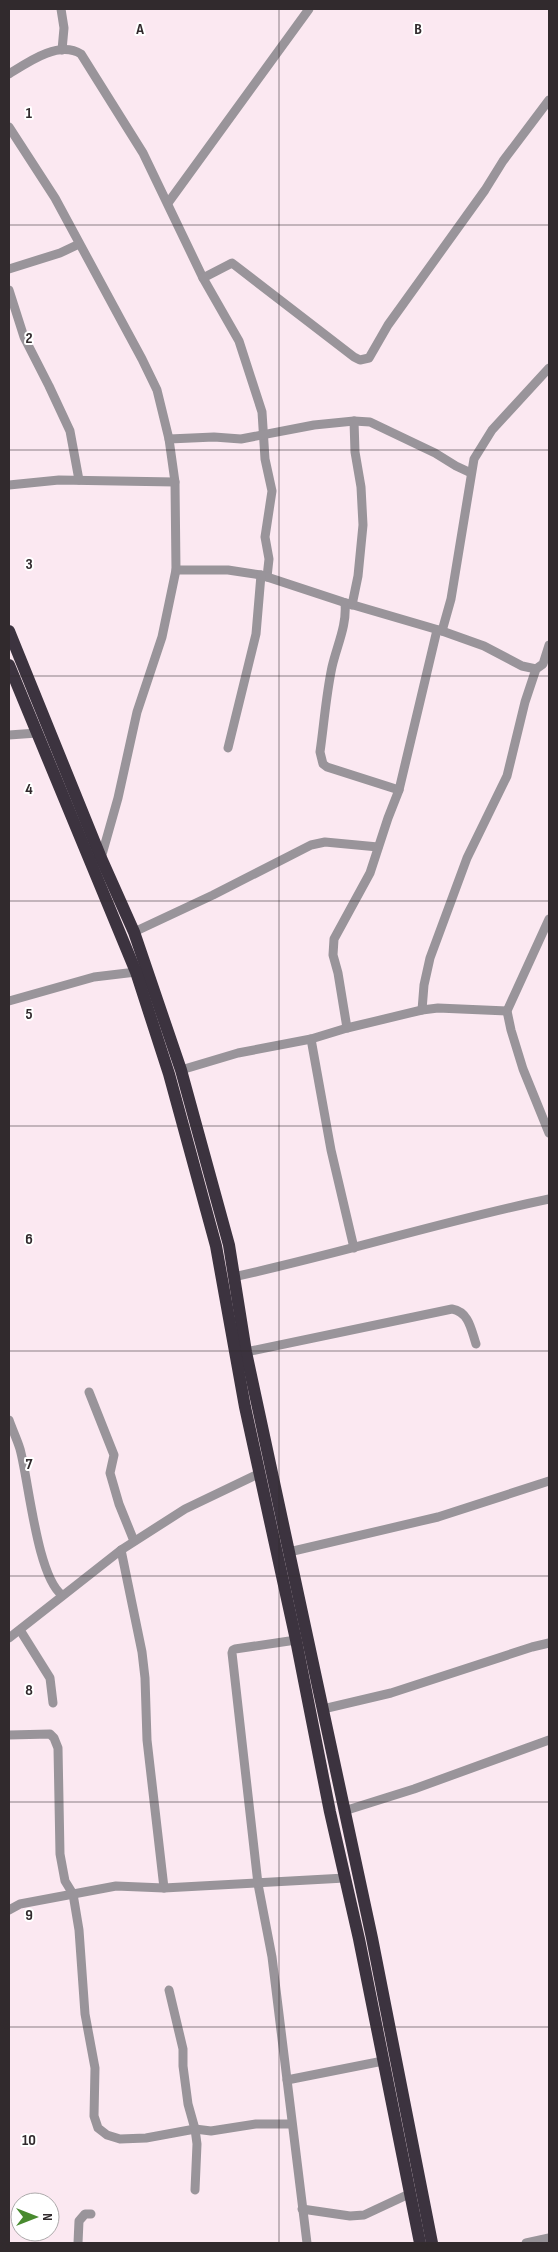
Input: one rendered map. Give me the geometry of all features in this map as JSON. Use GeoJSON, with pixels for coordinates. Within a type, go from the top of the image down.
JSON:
{"type":"FeatureCollection","features":[{"type":"Feature","properties":{"kind":"highway"},"geometry":{"type":"LineString","coordinates":[[9,631],[101,858],[134,932],[181,1070],[229,1245],[246,1352],[374,1946],[395,2059],[403,2086],[432,2243]]}},
{"type":"Feature","properties":{"kind":"highway"},"geometry":{"type":"LineString","coordinates":[[9,665],[136,972],[169,1074],[216,1246],[235,1354],[345,1878],[360,1939],[420,2243]]}},
{"type":"Feature","properties":{"kind":"street"},"geometry":{"type":"LineString","coordinates":[[61,9],[64,28],[62,50]]}},
{"type":"Feature","properties":{"kind":"street"},"geometry":{"type":"LineString","coordinates":[[168,203],[309,9]]}},
{"type":"Feature","properties":{"kind":"street"},"geometry":{"type":"LineString","coordinates":[[9,74],[38,56],[67,48],[81,54],[137,142],[203,278],[239,341],[262,412],[265,459],[272,500],[265,537],[269,558],[264,576],[256,634],[228,748]]}},
{"type":"Feature","properties":{"kind":"street"},"geometry":{"type":"LineString","coordinates":[[203,278],[232,263],[354,357],[360,360],[369,358],[388,325],[485,190],[503,161],[549,100]]}},
{"type":"Feature","properties":{"kind":"street"},"geometry":{"type":"LineString","coordinates":[[9,127],[55,198],[112,302],[153,383],[169,439],[175,482],[176,570],[162,637],[137,712],[118,798],[101,858]]}},
{"type":"Feature","properties":{"kind":"street"},"geometry":{"type":"LineString","coordinates":[[9,269],[60,253],[79,244]]}},
{"type":"Feature","properties":{"kind":"street"},"geometry":{"type":"LineString","coordinates":[[9,290],[24,337],[50,386],[70,431],[79,480]]}},
{"type":"Feature","properties":{"kind":"street"},"geometry":{"type":"LineString","coordinates":[[347,1028],[338,973],[333,955],[333,942],[365,885],[400,790],[411,732],[439,630],[451,599],[474,459],[486,438],[549,368]]}},
{"type":"Feature","properties":{"kind":"street"},"geometry":{"type":"LineString","coordinates":[[169,439],[214,437],[241,439],[265,436],[314,425],[354,421],[370,422],[471,472]]}},
{"type":"Feature","properties":{"kind":"street"},"geometry":{"type":"LineString","coordinates":[[354,421],[355,452],[361,487],[363,525],[358,576],[348,604],[345,622],[332,666],[320,752],[321,759],[327,767],[400,790]]}},
{"type":"Feature","properties":{"kind":"street"},"geometry":{"type":"LineString","coordinates":[[9,485],[79,480],[175,482]]}},
{"type":"Feature","properties":{"kind":"street"},"geometry":{"type":"LineString","coordinates":[[176,570],[228,570],[264,576],[348,604],[439,630],[484,646],[522,666],[536,669]]}},
{"type":"Feature","properties":{"kind":"street"},"geometry":{"type":"LineString","coordinates":[[422,1010],[424,986],[430,958],[468,858],[507,776],[536,669],[543,664],[549,645]]}},
{"type":"Feature","properties":{"kind":"street"},"geometry":{"type":"LineString","coordinates":[[9,735],[37,733]]}},
{"type":"Feature","properties":{"kind":"street"},"geometry":{"type":"LineString","coordinates":[[134,932],[214,895],[311,845],[325,842],[378,847]]}},
{"type":"Feature","properties":{"kind":"street"},"geometry":{"type":"LineString","coordinates":[[549,920],[507,1011],[523,1069],[549,1133]]}},
{"type":"Feature","properties":{"kind":"street"},"geometry":{"type":"LineString","coordinates":[[9,1001],[94,977],[136,972]]}},
{"type":"Feature","properties":{"kind":"street"},"geometry":{"type":"LineString","coordinates":[[181,1070],[238,1052],[311,1039],[347,1028],[422,1010],[438,1008],[507,1011]]}},
{"type":"Feature","properties":{"kind":"street"},"geometry":{"type":"LineString","coordinates":[[311,1039],[331,1150],[354,1248]]}},
{"type":"Feature","properties":{"kind":"street"},"geometry":{"type":"LineString","coordinates":[[233,1277],[354,1248],[431,1226],[549,1199]]}},
{"type":"Feature","properties":{"kind":"street"},"geometry":{"type":"LineString","coordinates":[[246,1352],[452,1309],[461,1310],[467,1317],[476,1344]]}},
{"type":"Feature","properties":{"kind":"street"},"geometry":{"type":"LineString","coordinates":[[89,1392],[114,1456],[110,1472],[119,1504],[134,1541]]}},
{"type":"Feature","properties":{"kind":"street"},"geometry":{"type":"LineString","coordinates":[[9,1420],[20,1449],[38,1540],[47,1570],[56,1591],[62,1595]]}},
{"type":"Feature","properties":{"kind":"street"},"geometry":{"type":"LineString","coordinates":[[9,1638],[134,1541],[186,1509],[260,1473]]}},
{"type":"Feature","properties":{"kind":"street"},"geometry":{"type":"LineString","coordinates":[[289,1552],[438,1517],[549,1481]]}},
{"type":"Feature","properties":{"kind":"street"},"geometry":{"type":"LineString","coordinates":[[121,1550],[146,1678],[147,1740],[164,1888]]}},
{"type":"Feature","properties":{"kind":"street"},"geometry":{"type":"LineString","coordinates":[[20,1630],[50,1678],[53,1703]]}},
{"type":"Feature","properties":{"kind":"street"},"geometry":{"type":"LineString","coordinates":[[296,1640],[233,1650],[258,1884],[272,1956],[307,2243]]}},
{"type":"Feature","properties":{"kind":"street"},"geometry":{"type":"LineString","coordinates":[[323,1709],[391,1693],[549,1643]]}},
{"type":"Feature","properties":{"kind":"street"},"geometry":{"type":"LineString","coordinates":[[9,1735],[45,1733],[54,1738],[58,1748],[60,1854],[65,1881],[73,1894],[79,1930],[85,2014],[95,2068],[94,2116],[98,2128],[107,2135],[120,2139],[146,2138],[196,2129],[211,2131],[256,2124],[291,2124]]}},
{"type":"Feature","properties":{"kind":"street"},"geometry":{"type":"LineString","coordinates":[[344,1811],[405,1792],[549,1740]]}},
{"type":"Feature","properties":{"kind":"street"},"geometry":{"type":"LineString","coordinates":[[9,1910],[20,1904],[116,1886],[164,1888],[345,1878]]}},
{"type":"Feature","properties":{"kind":"street"},"geometry":{"type":"LineString","coordinates":[[169,1990],[183,2049],[183,2066],[188,2104],[196,2129],[195,2190]]}},
{"type":"Feature","properties":{"kind":"street"},"geometry":{"type":"LineString","coordinates":[[287,2080],[383,2061]]}},
{"type":"Feature","properties":{"kind":"street"},"geometry":{"type":"LineString","coordinates":[[302,2209],[350,2216],[364,2215],[409,2194]]}},
{"type":"Feature","properties":{"kind":"street"},"geometry":{"type":"LineString","coordinates":[[78,2243],[79,2221],[85,2214],[92,2214]]}},
{"type":"Feature","properties":{"kind":"street"},"geometry":{"type":"LineString","coordinates":[[526,2243],[549,2238]]}}]}
